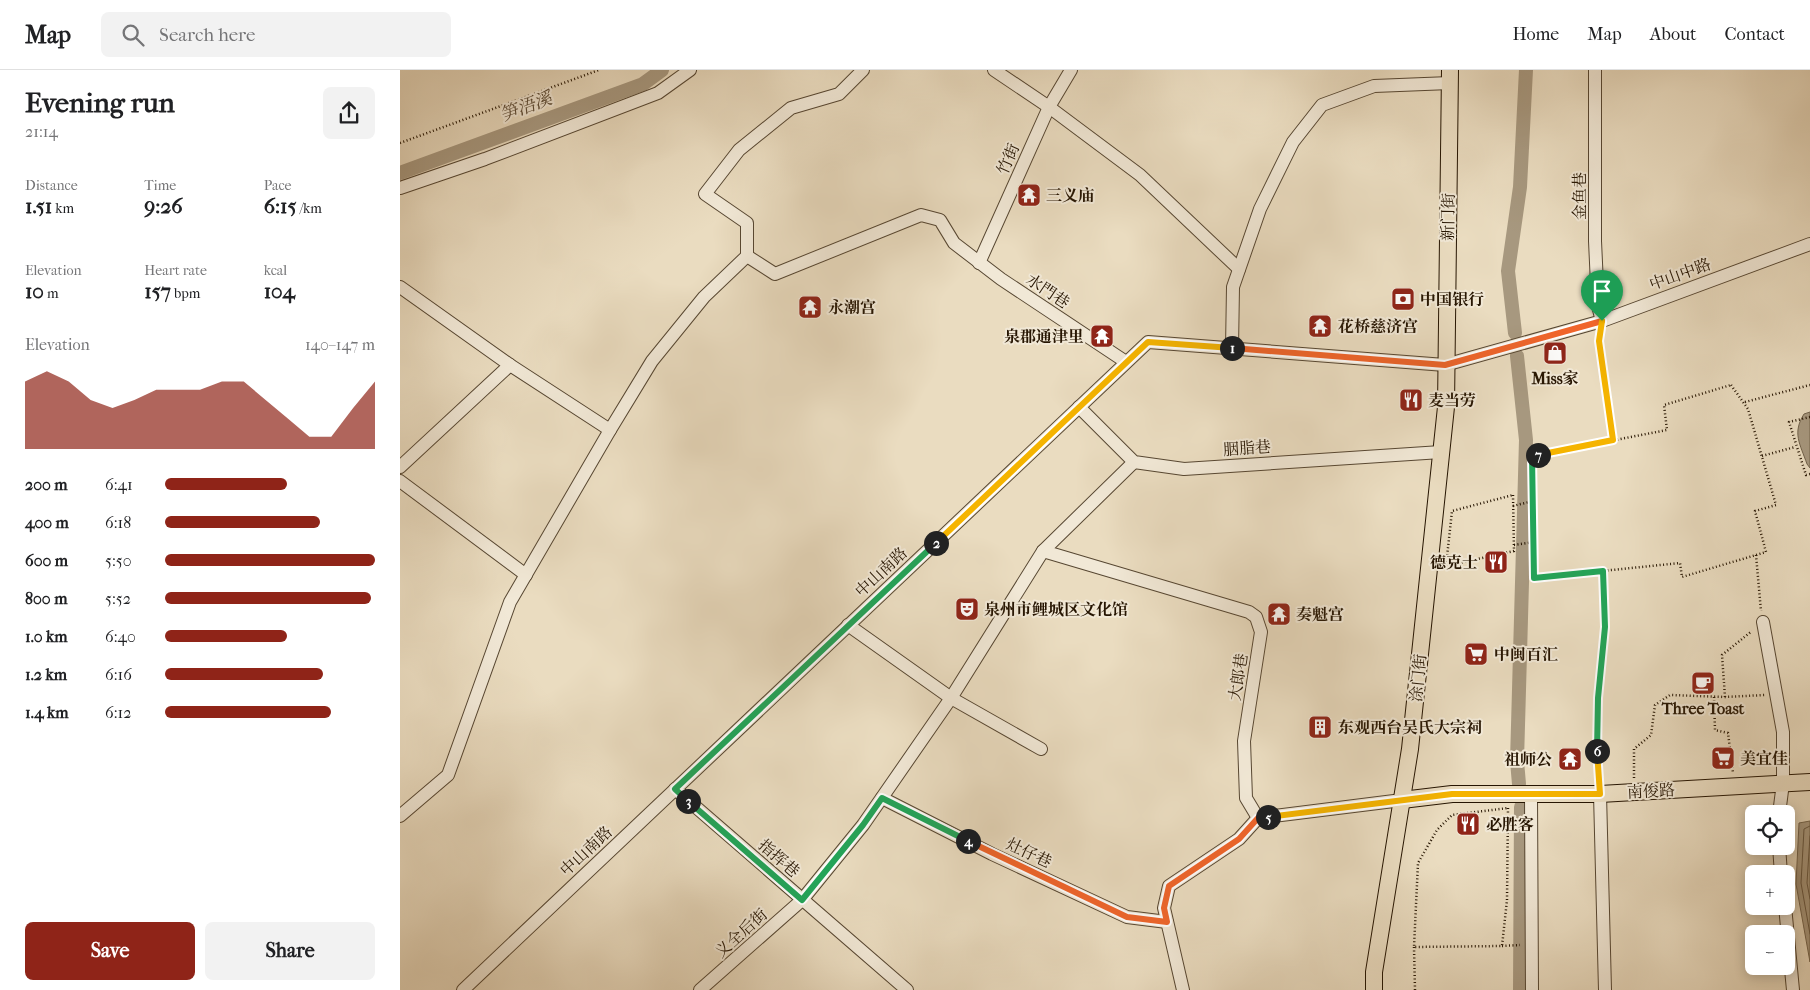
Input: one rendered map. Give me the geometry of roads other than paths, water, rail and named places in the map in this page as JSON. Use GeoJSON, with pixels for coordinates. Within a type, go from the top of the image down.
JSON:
{"type":"FeatureCollection","features":[{"type":"Feature","properties":{"kind":"main road","name":"新门街"},"geometry":{"type":"LineString","coordinates":[[1445,365],[1450,76]]}},
{"type":"Feature","properties":{"kind":"main road","name":"涂门街"},"geometry":{"type":"LineString","coordinates":[[1374,990],[1374,972],[1412,731],[1446,407],[1445,365]]}},
{"type":"Feature","properties":{"kind":"main road","name":"南俊路"},"geometry":{"type":"LineString","coordinates":[[1402,800],[1452,794],[1531,796],[1600,794],[1810,782]]}},
{"type":"Feature","properties":{"kind":"street"},"geometry":{"type":"LineString","coordinates":[[400,188],[485,159],[658,93],[690,70]]}},
{"type":"Feature","properties":{"kind":"street"},"geometry":{"type":"LineString","coordinates":[[400,816],[448,775],[510,602],[652,361],[704,297],[747,256],[747,223],[705,194],[739,150],[791,108],[839,94],[863,70]]}},
{"type":"Feature","properties":{"kind":"street"},"geometry":{"type":"LineString","coordinates":[[994,70],[1049,107],[1140,175],[1239,269]]}},
{"type":"Feature","properties":{"kind":"street","name":"竹街"},"geometry":{"type":"LineString","coordinates":[[979,262],[1049,107],[1071,70]]}},
{"type":"Feature","properties":{"kind":"street","name":"金鱼巷"},"geometry":{"type":"LineString","coordinates":[[1595,70],[1596,241],[1598,306],[1602,321]]}},
{"type":"Feature","properties":{"kind":"street"},"geometry":{"type":"LineString","coordinates":[[1232,348],[1233,287],[1260,209],[1290,148],[1322,105],[1374,86],[1450,76]]}},
{"type":"Feature","properties":{"kind":"street","name":"水門巷"},"geometry":{"type":"LineString","coordinates":[[747,256],[775,274],[922,215],[940,220],[954,243],[1126,362]]}},
{"type":"Feature","properties":{"kind":"street","name":"中山中路"},"geometry":{"type":"LineString","coordinates":[[1445,365],[1602,321],[1810,244]]}},
{"type":"Feature","properties":{"kind":"street"},"geometry":{"type":"LineString","coordinates":[[400,287],[510,364],[610,430]]}},
{"type":"Feature","properties":{"kind":"street","name":"中山南路"},"geometry":{"type":"LineString","coordinates":[[463,990],[1148,342],[1445,365]]}},
{"type":"Feature","properties":{"kind":"street"},"geometry":{"type":"LineString","coordinates":[[400,467],[510,364]]}},
{"type":"Feature","properties":{"kind":"street"},"geometry":{"type":"LineString","coordinates":[[1079,407],[1134,462]]}},
{"type":"Feature","properties":{"kind":"street","name":"胭脂巷"},"geometry":{"type":"LineString","coordinates":[[1134,462],[1184,469],[1441,452]]}},
{"type":"Feature","properties":{"kind":"street","name":"义全后街"},"geometry":{"type":"LineString","coordinates":[[700,990],[802,900],[863,825],[882,798],[951,698],[1043,551],[1134,462]]}},
{"type":"Feature","properties":{"kind":"street"},"geometry":{"type":"LineString","coordinates":[[400,481],[526,575]]}},
{"type":"Feature","properties":{"kind":"street","name":"大郎巷"},"geometry":{"type":"LineString","coordinates":[[1043,551],[1249,612],[1256,617],[1261,632],[1244,741],[1246,798],[1258,818]]}},
{"type":"Feature","properties":{"kind":"street"},"geometry":{"type":"LineString","coordinates":[[1763,622],[1783,732],[1783,783],[1780,805]]}},
{"type":"Feature","properties":{"kind":"street"},"geometry":{"type":"LineString","coordinates":[[848,626],[951,698],[1041,749]]}},
{"type":"Feature","properties":{"kind":"street","name":"指挥巷"},"geometry":{"type":"LineString","coordinates":[[675,789],[907,990]]}},
{"type":"Feature","properties":{"kind":"street"},"geometry":{"type":"LineString","coordinates":[[1600,794],[1605,990]]}},
{"type":"Feature","properties":{"kind":"street"},"geometry":{"type":"LineString","coordinates":[[1531,796],[1532,990]]}},
{"type":"Feature","properties":{"kind":"street","name":"灶仔巷"},"geometry":{"type":"LineString","coordinates":[[882,798],[992,854],[1127,917],[1167,922]]}},
{"type":"Feature","properties":{"kind":"street"},"geometry":{"type":"LineString","coordinates":[[1183,990],[1164,908],[1169,886],[1239,839],[1258,818],[1402,800]]}},
{"type":"Feature","properties":{"kind":"street"},"geometry":{"type":"LineString","coordinates":[[1786,915],[1793,990]]}},
{"type":"Feature","properties":{"kind":"water"},"geometry":{"type":"Polygon","coordinates":[[[1810,412],[1810,468],[1798,439],[1798,427],[1804,414],[1810,412]]]}},
{"type":"Feature","properties":{"kind":"water"},"geometry":{"type":"Polygon","coordinates":[[[1810,821],[1810,962],[1796,884],[1799,823],[1810,821]]]}},
{"type":"Feature","properties":{"kind":"waterway","name":"笋浯溪"},"geometry":{"type":"LineString","coordinates":[[400,173],[643,84],[662,70]]}},
{"type":"Feature","properties":{"kind":"waterway"},"geometry":{"type":"LineString","coordinates":[[1515,333],[1508,271],[1520,187],[1526,70]]}},
{"type":"Feature","properties":{"kind":"waterway"},"geometry":{"type":"LineString","coordinates":[[1517,356],[1526,440],[1517,761],[1519,784]]}},
{"type":"Feature","properties":{"kind":"waterway"},"geometry":{"type":"LineString","coordinates":[[1520,990],[1521,807]]}},
{"type":"Feature","properties":{"kind":"place","name":"三义庙"},"geometry":{"type":"Point","coordinates":[1029,195]}},
{"type":"Feature","properties":{"kind":"place","name":"中国银行"},"geometry":{"type":"Point","coordinates":[1403,299]}},
{"type":"Feature","properties":{"kind":"place","name":"永潮宫"},"geometry":{"type":"Point","coordinates":[810,307]}},
{"type":"Feature","properties":{"kind":"place","name":"花桥慈济宫"},"geometry":{"type":"Point","coordinates":[1320,326]}},
{"type":"Feature","properties":{"kind":"place","name":"泉郡通津里"},"geometry":{"type":"Point","coordinates":[1102,336]}},
{"type":"Feature","properties":{"kind":"place","name":"Miss家"},"geometry":{"type":"Point","coordinates":[1555,353]}},
{"type":"Feature","properties":{"kind":"place","name":"麦当劳"},"geometry":{"type":"Point","coordinates":[1411,400]}},
{"type":"Feature","properties":{"kind":"place","name":"德克士"},"geometry":{"type":"Point","coordinates":[1496,562]}},
{"type":"Feature","properties":{"kind":"place","name":"泉州市鲤城区文化馆"},"geometry":{"type":"Point","coordinates":[967,609]}},
{"type":"Feature","properties":{"kind":"place","name":"奏魁宫"},"geometry":{"type":"Point","coordinates":[1279,614]}},
{"type":"Feature","properties":{"kind":"place","name":"中闽百汇"},"geometry":{"type":"Point","coordinates":[1476,654]}},
{"type":"Feature","properties":{"kind":"place","name":"Three Toast"},"geometry":{"type":"Point","coordinates":[1703,683]}},
{"type":"Feature","properties":{"kind":"place","name":"东观西台吴氏大宗祠"},"geometry":{"type":"Point","coordinates":[1320,727]}},
{"type":"Feature","properties":{"kind":"place","name":"美宜佳"},"geometry":{"type":"Point","coordinates":[1723,758]}},
{"type":"Feature","properties":{"kind":"place","name":"祖师公"},"geometry":{"type":"Point","coordinates":[1570,759]}},
{"type":"Feature","properties":{"kind":"place","name":"必胜客"},"geometry":{"type":"Point","coordinates":[1468,824]}}]}
